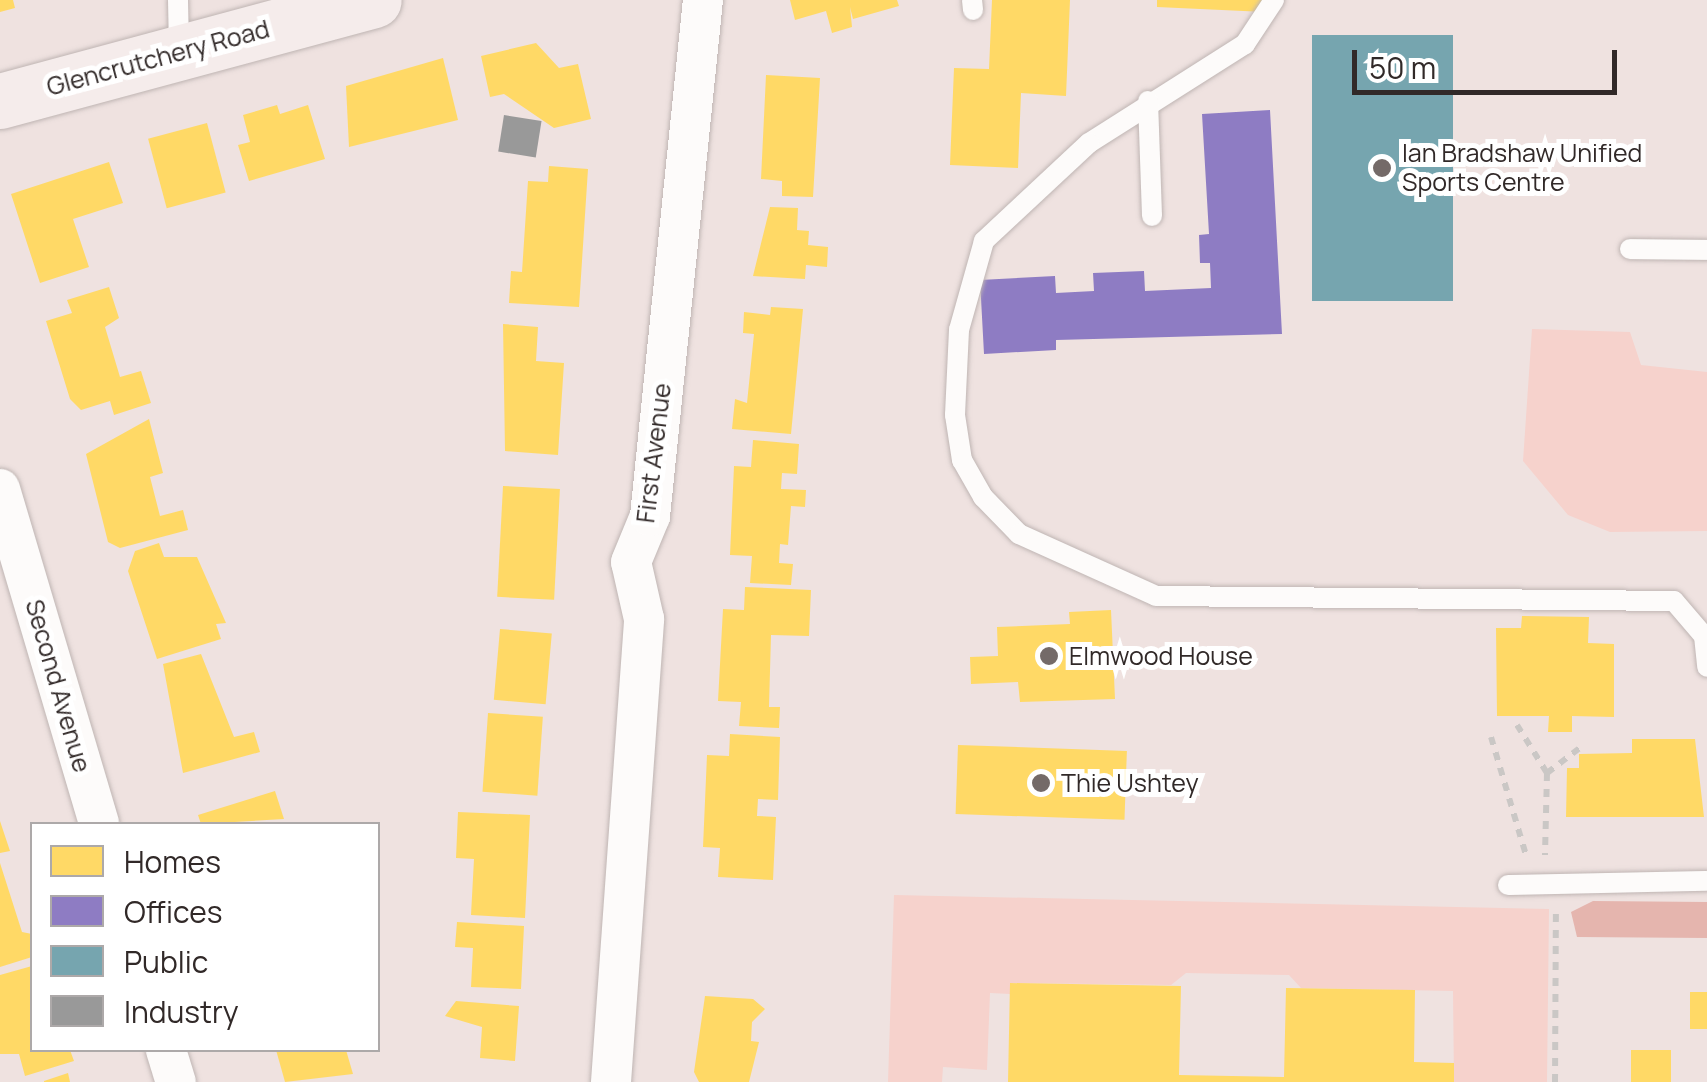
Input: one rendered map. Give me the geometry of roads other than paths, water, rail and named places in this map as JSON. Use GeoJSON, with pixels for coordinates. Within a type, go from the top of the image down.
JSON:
{"type":"FeatureCollection","features":[{"type":"Feature","properties":{"kind":"highway","name":"Glencrutchery Road"},"geometry":{"type":"LineString","coordinates":[[0,101],[179,26],[374,0]]}},
{"type":"Feature","properties":{"kind":"street","name":"First Avenue"},"geometry":{"type":"LineString","coordinates":[[610,1082],[644,619],[632,562],[650,516],[703,0]]}},
{"type":"Feature","properties":{"kind":"street","name":"Second Avenue"},"geometry":{"type":"LineString","coordinates":[[0,489],[98,822]]}},
{"type":"Feature","properties":{"kind":"street"},"geometry":{"type":"LineString","coordinates":[[167,1052],[176,1082]]}},
{"type":"Feature","properties":{"kind":"lane"},"geometry":{"type":"LineString","coordinates":[[1274,0],[1245,44],[1148,101],[1010,212],[972,263],[955,415],[962,460],[1007,522],[1156,596],[1674,600],[1704,636],[1707,667]]}},
{"type":"Feature","properties":{"kind":"lane"},"geometry":{"type":"LineString","coordinates":[[1148,101],[1152,216]]}},
{"type":"Feature","properties":{"kind":"lane"},"geometry":{"type":"LineString","coordinates":[[1630,249],[1707,250]]}},
{"type":"Feature","properties":{"kind":"lane"},"geometry":{"type":"LineString","coordinates":[[1508,885],[1707,881]]}},
{"type":"Feature","properties":{"kind":"place","name":"Ian Bradshaw Unified Sports Centre"},"geometry":{"type":"Point","coordinates":[1382,168]}},
{"type":"Feature","properties":{"kind":"place","name":"Elmwood House"},"geometry":{"type":"Point","coordinates":[1049,656]}},
{"type":"Feature","properties":{"kind":"place","name":"Thie Ushtey"},"geometry":{"type":"Point","coordinates":[1041,783]}}]}
